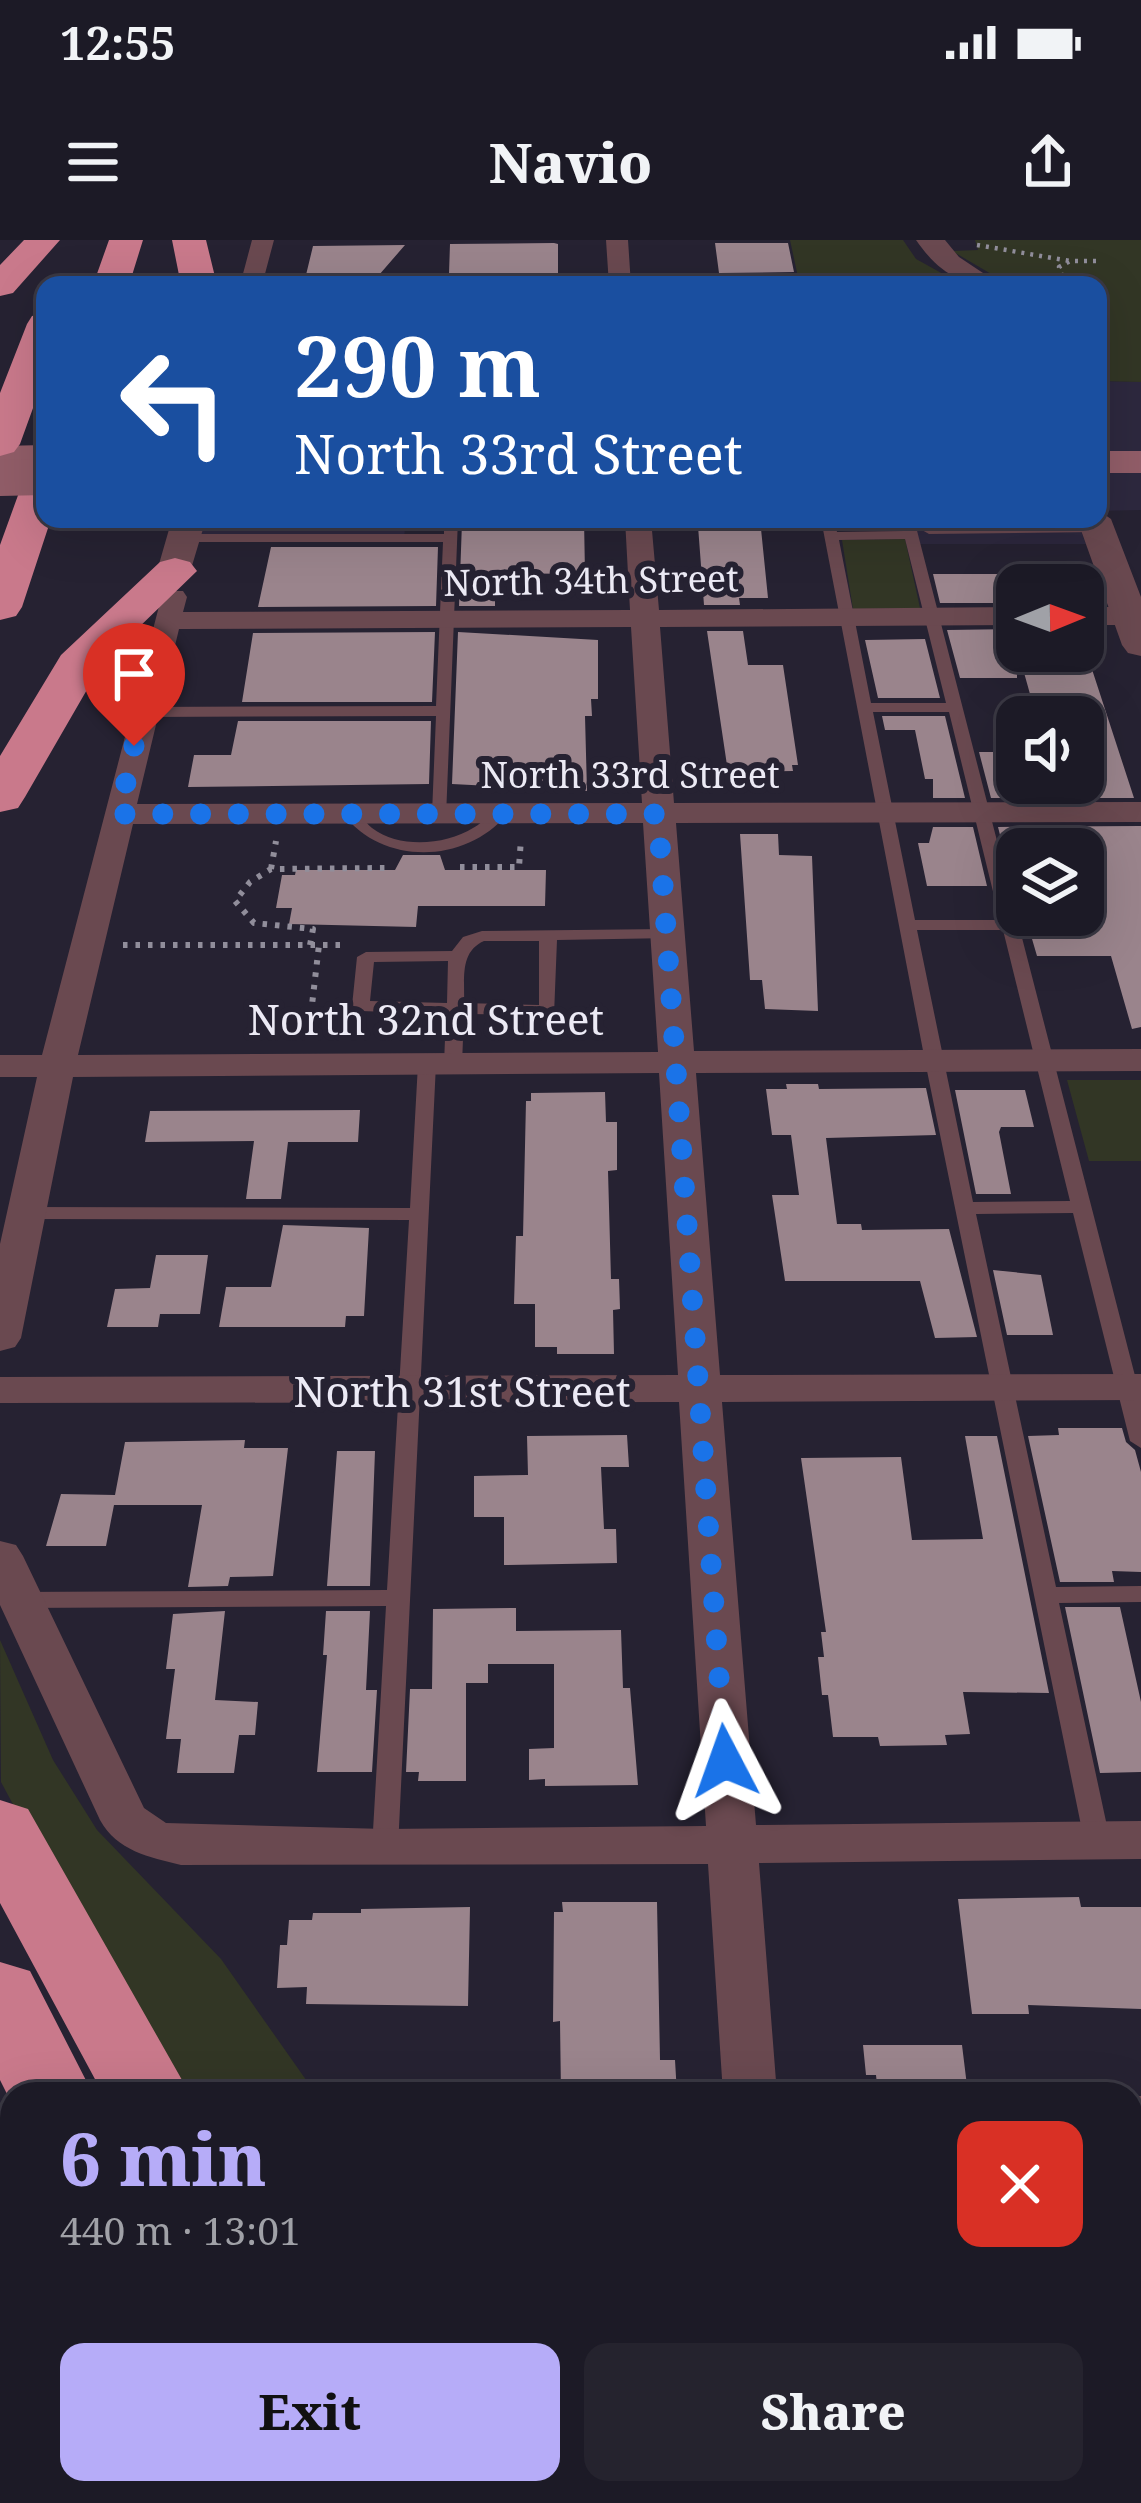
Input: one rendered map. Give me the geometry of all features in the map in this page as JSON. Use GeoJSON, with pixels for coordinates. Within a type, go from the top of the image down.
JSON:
{"type":"FeatureCollection","features":[{"type":"Feature","properties":{"kind":"highway"},"geometry":{"type":"LineString","coordinates":[[114,276],[126,240]]}},
{"type":"Feature","properties":{"kind":"highway"},"geometry":{"type":"LineString","coordinates":[[189,240],[197,276]]}},
{"type":"Feature","properties":{"kind":"highway"},"geometry":{"type":"LineString","coordinates":[[0,286],[62,249]]}},
{"type":"Feature","properties":{"kind":"highway"},"geometry":{"type":"LineString","coordinates":[[0,444],[36,348]]}},
{"type":"Feature","properties":{"kind":"highway"},"geometry":{"type":"LineString","coordinates":[[0,608],[36,503]]}},
{"type":"Feature","properties":{"kind":"highway"},"geometry":{"type":"LineString","coordinates":[[0,797],[84,655],[183,542]]}},
{"type":"Feature","properties":{"kind":"highway"},"geometry":{"type":"LineString","coordinates":[[0,1831],[140,2082]]}},
{"type":"Feature","properties":{"kind":"highway"},"geometry":{"type":"LineString","coordinates":[[0,1995],[44,2082]]}},
{"type":"Feature","properties":{"kind":"main road"},"geometry":{"type":"LineString","coordinates":[[0,457],[36,456]]}},
{"type":"Feature","properties":{"kind":"main road"},"geometry":{"type":"LineString","coordinates":[[1107,462],[1141,462]]}},
{"type":"Feature","properties":{"kind":"main road"},"geometry":{"type":"LineString","coordinates":[[0,478],[36,477]]}},
{"type":"Feature","properties":{"kind":"street"},"geometry":{"type":"LineString","coordinates":[[253,276],[262,240]]}},
{"type":"Feature","properties":{"kind":"street"},"geometry":{"type":"LineString","coordinates":[[617,240],[620,276]]}},
{"type":"Feature","properties":{"kind":"street"},"geometry":{"type":"LineString","coordinates":[[930,240],[949,262],[973,276]]}},
{"type":"Feature","properties":{"kind":"street"},"geometry":{"type":"LineString","coordinates":[[639,528],[749,2082]]}},
{"type":"Feature","properties":{"kind":"street"},"geometry":{"type":"LineString","coordinates":[[1098,528],[1138,625]]}},
{"type":"Feature","properties":{"kind":"street"},"geometry":{"type":"LineString","coordinates":[[0,1338],[23,1213],[183,542]]}},
{"type":"Feature","properties":{"kind":"street","name":"North 34th Street"},"geometry":{"type":"LineString","coordinates":[[166,621],[996,616]]}},
{"type":"Feature","properties":{"kind":"street"},"geometry":{"type":"LineString","coordinates":[[1104,619],[1138,625]]}},
{"type":"Feature","properties":{"kind":"street","name":"North 33rd Street"},"geometry":{"type":"LineString","coordinates":[[119,814],[440,814],[510,822],[658,814],[1141,812]]}},
{"type":"Feature","properties":{"kind":"street","name":"North 32nd Street"},"geometry":{"type":"LineString","coordinates":[[0,1066],[1141,1060]]}},
{"type":"Feature","properties":{"kind":"street","name":"North 31st Street"},"geometry":{"type":"LineString","coordinates":[[0,1390],[1134,1387]]}},
{"type":"Feature","properties":{"kind":"street"},"geometry":{"type":"LineString","coordinates":[[9,1578],[125,1820],[150,1838],[224,1849],[1119,1840]]}},
{"type":"Feature","properties":{"kind":"lane"},"geometry":{"type":"LineString","coordinates":[[224,538],[233,528]]}},
{"type":"Feature","properties":{"kind":"lane"},"geometry":{"type":"LineString","coordinates":[[440,814],[451,528]]}},
{"type":"Feature","properties":{"kind":"lane"},"geometry":{"type":"LineString","coordinates":[[830,528],[934,1061],[1046,1595],[1119,1840]]}},
{"type":"Feature","properties":{"kind":"lane"},"geometry":{"type":"LineString","coordinates":[[910,528],[996,877]]}},
{"type":"Feature","properties":{"kind":"lane"},"geometry":{"type":"LineString","coordinates":[[929,528],[985,528]]}},
{"type":"Feature","properties":{"kind":"lane"},"geometry":{"type":"LineString","coordinates":[[183,542],[450,538]]}},
{"type":"Feature","properties":{"kind":"lane"},"geometry":{"type":"LineString","coordinates":[[864,707],[954,708]]}},
{"type":"Feature","properties":{"kind":"lane"},"geometry":{"type":"LineString","coordinates":[[142,712],[444,711]]}},
{"type":"Feature","properties":{"kind":"lane"},"geometry":{"type":"LineString","coordinates":[[351,814],[370,835],[417,845],[469,840],[510,822]]}},
{"type":"Feature","properties":{"kind":"lane"},"geometry":{"type":"LineString","coordinates":[[908,925],[996,925]]}},
{"type":"Feature","properties":{"kind":"lane"},"geometry":{"type":"LineString","coordinates":[[385,1848],[420,1214],[440,1064],[455,1011],[457,956],[469,941],[482,936],[665,934]]}},
{"type":"Feature","properties":{"kind":"lane"},"geometry":{"type":"LineString","coordinates":[[457,956],[366,957],[361,1006],[548,1011],[548,936]]}},
{"type":"Feature","properties":{"kind":"lane"},"geometry":{"type":"LineString","coordinates":[[1011,936],[1079,1207],[1134,1387],[1141,1442]]}},
{"type":"Feature","properties":{"kind":"lane"},"geometry":{"type":"LineString","coordinates":[[966,1208],[1079,1207]]}},
{"type":"Feature","properties":{"kind":"lane"},"geometry":{"type":"LineString","coordinates":[[23,1213],[420,1214]]}},
{"type":"Feature","properties":{"kind":"lane"},"geometry":{"type":"LineString","coordinates":[[9,1578],[400,1598]]}},
{"type":"Feature","properties":{"kind":"lane"},"geometry":{"type":"LineString","coordinates":[[1046,1595],[1141,1594]]}},
{"type":"Feature","properties":{"kind":"path"},"geometry":{"type":"LineString","coordinates":[[981,246],[1070,261],[1101,261]]}},
{"type":"Feature","properties":{"kind":"path"},"geometry":{"type":"LineString","coordinates":[[1062,276],[1059,267],[1070,261]]}},
{"type":"Feature","properties":{"kind":"path"},"geometry":{"type":"LineString","coordinates":[[445,868],[519,867],[510,822]]}},
{"type":"Feature","properties":{"kind":"path"},"geometry":{"type":"LineString","coordinates":[[271,869],[278,832]]}},
{"type":"Feature","properties":{"kind":"path"},"geometry":{"type":"LineString","coordinates":[[308,1040],[313,929],[254,922],[235,901],[250,882],[271,869],[397,868]]}},
{"type":"Feature","properties":{"kind":"shaded area"},"geometry":{"type":"Polygon","coordinates":[[[1107,381],[1141,382],[1141,510],[1107,511],[1107,381]]]}},
{"type":"Feature","properties":{"kind":"shaded area"},"geometry":{"type":"Polygon","coordinates":[[[187,528],[405,528],[404,538],[185,538],[187,528]]]}},
{"type":"Feature","properties":{"kind":"shaded area"},"geometry":{"type":"Polygon","coordinates":[[[910,528],[1080,528],[1086,544],[914,544],[910,528]]]}},
{"type":"Feature","properties":{"kind":"green space"},"geometry":{"type":"Polygon","coordinates":[[[790,240],[903,240],[916,259],[945,275],[872,276],[798,276],[790,240]]]}},
{"type":"Feature","properties":{"kind":"green space"},"geometry":{"type":"Polygon","coordinates":[[[975,240],[1141,240],[1141,382],[1107,381],[1107,276],[995,276],[952,251],[978,250],[975,240]]]}},
{"type":"Feature","properties":{"kind":"green space"},"geometry":{"type":"Polygon","coordinates":[[[905,539],[920,608],[853,609],[842,540],[905,539]]]}},
{"type":"Feature","properties":{"kind":"green space"},"geometry":{"type":"Polygon","coordinates":[[[1067,1080],[1141,1080],[1141,1161],[1089,1161],[1067,1080]]]}},
{"type":"Feature","properties":{"kind":"green space"},"geometry":{"type":"Polygon","coordinates":[[[0,1640],[53,1760],[97,1830],[221,1959],[308,2082],[173,2082],[111,1987],[1,1782],[0,1640]]]}},
{"type":"Feature","properties":{"kind":"building"},"geometry":{"type":"Polygon","coordinates":[[[715,243],[788,243],[794,272],[719,273],[715,243]]]}},
{"type":"Feature","properties":{"kind":"building"},"geometry":{"type":"Polygon","coordinates":[[[450,244],[558,244],[558,274],[449,274],[450,244]]]}},
{"type":"Feature","properties":{"kind":"building"},"geometry":{"type":"Polygon","coordinates":[[[405,245],[379,275],[306,275],[313,246],[405,245]]]}},
{"type":"Feature","properties":{"kind":"building"},"geometry":{"type":"Polygon","coordinates":[[[315,528],[440,528],[440,530],[315,528]]]}},
{"type":"Feature","properties":{"kind":"building"},"geometry":{"type":"Polygon","coordinates":[[[462,528],[584,528],[585,574],[495,573],[495,606],[459,606],[462,528]]]}},
{"type":"Feature","properties":{"kind":"building"},"geometry":{"type":"Polygon","coordinates":[[[698,528],[761,528],[768,598],[739,598],[740,605],[704,605],[698,528]]]}},
{"type":"Feature","properties":{"kind":"building"},"geometry":{"type":"Polygon","coordinates":[[[271,547],[438,547],[436,606],[258,607],[271,547]]]}},
{"type":"Feature","properties":{"kind":"building"},"geometry":{"type":"Polygon","coordinates":[[[933,574],[996,574],[996,603],[940,603],[933,574]]]}},
{"type":"Feature","properties":{"kind":"building"},"geometry":{"type":"Polygon","coordinates":[[[996,629],[996,672],[1017,672],[1017,678],[960,678],[947,630],[996,629]]]}},
{"type":"Feature","properties":{"kind":"building"},"geometry":{"type":"Polygon","coordinates":[[[707,631],[743,631],[748,665],[783,665],[798,765],[792,765],[793,771],[728,772],[707,631]]]}},
{"type":"Feature","properties":{"kind":"building"},"geometry":{"type":"Polygon","coordinates":[[[435,632],[432,702],[242,702],[253,633],[435,632]]]}},
{"type":"Feature","properties":{"kind":"building"},"geometry":{"type":"Polygon","coordinates":[[[458,632],[598,640],[598,699],[591,699],[592,716],[585,716],[587,791],[452,784],[458,632]]]}},
{"type":"Feature","properties":{"kind":"building"},"geometry":{"type":"Polygon","coordinates":[[[925,639],[940,698],[878,698],[865,640],[925,639]]]}},
{"type":"Feature","properties":{"kind":"building"},"geometry":{"type":"Polygon","coordinates":[[[1024,672],[1093,672],[1101,696],[1031,696],[1024,672]]]}},
{"type":"Feature","properties":{"kind":"building"},"geometry":{"type":"Polygon","coordinates":[[[1104,706],[1134,798],[1104,798],[1104,706]]]}},
{"type":"Feature","properties":{"kind":"building"},"geometry":{"type":"Polygon","coordinates":[[[882,716],[945,716],[965,798],[933,798],[933,779],[925,779],[915,730],[885,730],[882,716]]]}},
{"type":"Feature","properties":{"kind":"building"},"geometry":{"type":"Polygon","coordinates":[[[238,721],[431,721],[429,784],[188,787],[194,755],[231,755],[238,721]]]}},
{"type":"Feature","properties":{"kind":"building"},"geometry":{"type":"Polygon","coordinates":[[[979,752],[996,752],[996,798],[991,798],[979,752]]]}},
{"type":"Feature","properties":{"kind":"building"},"geometry":{"type":"Polygon","coordinates":[[[1141,826],[1141,1027],[1132,1029],[1111,956],[1037,956],[1031,936],[1104,936],[1104,828],[998,827],[1141,826]]]}},
{"type":"Feature","properties":{"kind":"building"},"geometry":{"type":"Polygon","coordinates":[[[933,827],[973,827],[987,886],[927,886],[918,843],[929,843],[933,827]]]}},
{"type":"Feature","properties":{"kind":"building"},"geometry":{"type":"Polygon","coordinates":[[[740,834],[778,834],[779,855],[812,856],[818,1011],[765,1009],[762,980],[750,980],[740,834]]]}},
{"type":"Feature","properties":{"kind":"building"},"geometry":{"type":"Polygon","coordinates":[[[403,855],[440,855],[445,870],[546,870],[545,906],[418,906],[416,927],[289,924],[292,908],[276,908],[282,875],[295,875],[296,870],[395,870],[403,855]]]}},
{"type":"Feature","properties":{"kind":"building"},"geometry":{"type":"Polygon","coordinates":[[[786,1084],[818,1084],[819,1089],[926,1088],[936,1135],[826,1138],[837,1224],[861,1224],[862,1230],[949,1229],[977,1337],[935,1338],[920,1281],[785,1281],[772,1195],[799,1195],[791,1135],[772,1135],[766,1089],[787,1089],[786,1084]]]}},
{"type":"Feature","properties":{"kind":"building"},"geometry":{"type":"Polygon","coordinates":[[[955,1090],[1025,1090],[1034,1127],[1001,1127],[999,1132],[1011,1194],[976,1194],[955,1090]]]}},
{"type":"Feature","properties":{"kind":"building"},"geometry":{"type":"Polygon","coordinates":[[[605,1092],[606,1122],[617,1122],[617,1170],[608,1171],[611,1279],[619,1279],[620,1309],[613,1310],[614,1354],[557,1354],[557,1347],[535,1347],[535,1304],[514,1304],[516,1236],[523,1236],[526,1101],[531,1101],[531,1093],[605,1092]]]}},
{"type":"Feature","properties":{"kind":"building"},"geometry":{"type":"Polygon","coordinates":[[[360,1110],[358,1142],[288,1142],[281,1199],[246,1199],[254,1141],[145,1142],[150,1111],[360,1110]]]}},
{"type":"Feature","properties":{"kind":"building"},"geometry":{"type":"Polygon","coordinates":[[[283,1225],[369,1228],[364,1316],[346,1316],[345,1327],[219,1327],[226,1287],[271,1287],[283,1225]]]}},
{"type":"Feature","properties":{"kind":"building"},"geometry":{"type":"Polygon","coordinates":[[[156,1255],[208,1255],[200,1314],[160,1314],[158,1327],[107,1327],[115,1289],[150,1288],[156,1255]]]}},
{"type":"Feature","properties":{"kind":"building"},"geometry":{"type":"Polygon","coordinates":[[[993,1270],[1041,1275],[1053,1335],[1007,1335],[993,1270]]]}},
{"type":"Feature","properties":{"kind":"building"},"geometry":{"type":"Polygon","coordinates":[[[1058,1428],[1122,1428],[1126,1442],[1135,1450],[1141,1472],[1141,1572],[1112,1571],[1114,1582],[1060,1582],[1028,1436],[1059,1435],[1058,1428]]]}},
{"type":"Feature","properties":{"kind":"building"},"geometry":{"type":"Polygon","coordinates":[[[627,1435],[629,1467],[601,1467],[604,1529],[616,1529],[617,1563],[504,1565],[504,1517],[474,1517],[474,1476],[528,1475],[527,1436],[627,1435]]]}},
{"type":"Feature","properties":{"kind":"building"},"geometry":{"type":"Polygon","coordinates":[[[965,1436],[997,1436],[1049,1693],[963,1692],[970,1734],[945,1735],[947,1745],[880,1746],[878,1737],[833,1737],[828,1695],[822,1695],[818,1657],[824,1657],[821,1632],[826,1632],[801,1458],[901,1457],[912,1540],[983,1539],[965,1436]]]}},
{"type":"Feature","properties":{"kind":"building"},"geometry":{"type":"Polygon","coordinates":[[[245,1440],[244,1448],[288,1448],[273,1576],[230,1577],[228,1586],[188,1587],[202,1505],[114,1505],[106,1546],[46,1546],[61,1494],[115,1495],[125,1442],[245,1440]]]}},
{"type":"Feature","properties":{"kind":"building"},"geometry":{"type":"Polygon","coordinates":[[[337,1451],[375,1451],[370,1586],[327,1586],[337,1451]]]}},
{"type":"Feature","properties":{"kind":"building"},"geometry":{"type":"Polygon","coordinates":[[[1065,1607],[1120,1607],[1141,1702],[1141,1772],[1100,1773],[1065,1607]]]}},
{"type":"Feature","properties":{"kind":"building"},"geometry":{"type":"Polygon","coordinates":[[[516,1608],[516,1631],[621,1630],[623,1688],[630,1688],[638,1785],[545,1786],[545,1779],[529,1780],[529,1749],[554,1748],[554,1664],[488,1664],[488,1683],[466,1683],[466,1781],[418,1781],[419,1772],[406,1772],[410,1689],[432,1689],[433,1609],[516,1608]]]}},
{"type":"Feature","properties":{"kind":"building"},"geometry":{"type":"Polygon","coordinates":[[[225,1611],[215,1700],[258,1702],[255,1735],[239,1735],[234,1773],[177,1773],[181,1739],[166,1739],[175,1669],[166,1669],[173,1614],[225,1611]]]}},
{"type":"Feature","properties":{"kind":"building"},"geometry":{"type":"Polygon","coordinates":[[[326,1611],[370,1611],[366,1690],[377,1690],[372,1772],[317,1772],[326,1611]]]}},
{"type":"Feature","properties":{"kind":"building"},"geometry":{"type":"Polygon","coordinates":[[[1079,1897],[1081,1907],[1141,1907],[1141,2009],[1028,2005],[1029,2014],[972,2014],[958,1899],[1079,1897]]]}},
{"type":"Feature","properties":{"kind":"building"},"geometry":{"type":"Polygon","coordinates":[[[562,1902],[657,1902],[660,2060],[675,2060],[676,2082],[561,2082],[560,2021],[553,2022],[554,1912],[563,1912],[562,1902]]]}},
{"type":"Feature","properties":{"kind":"building"},"geometry":{"type":"Polygon","coordinates":[[[470,1907],[468,2006],[306,2004],[307,1987],[277,1988],[280,1945],[287,1945],[289,1920],[312,1920],[313,1913],[361,1913],[361,1909],[470,1907]]]}},
{"type":"Feature","properties":{"kind":"building"},"geometry":{"type":"Polygon","coordinates":[[[863,2045],[962,2045],[967,2082],[877,2082],[876,2075],[866,2075],[863,2045]]]}},
{"type":"Feature","properties":{"kind":"route"},"geometry":{"type":"LineString","coordinates":[[134,746],[119,814],[658,814],[725,1761]]}}]}
